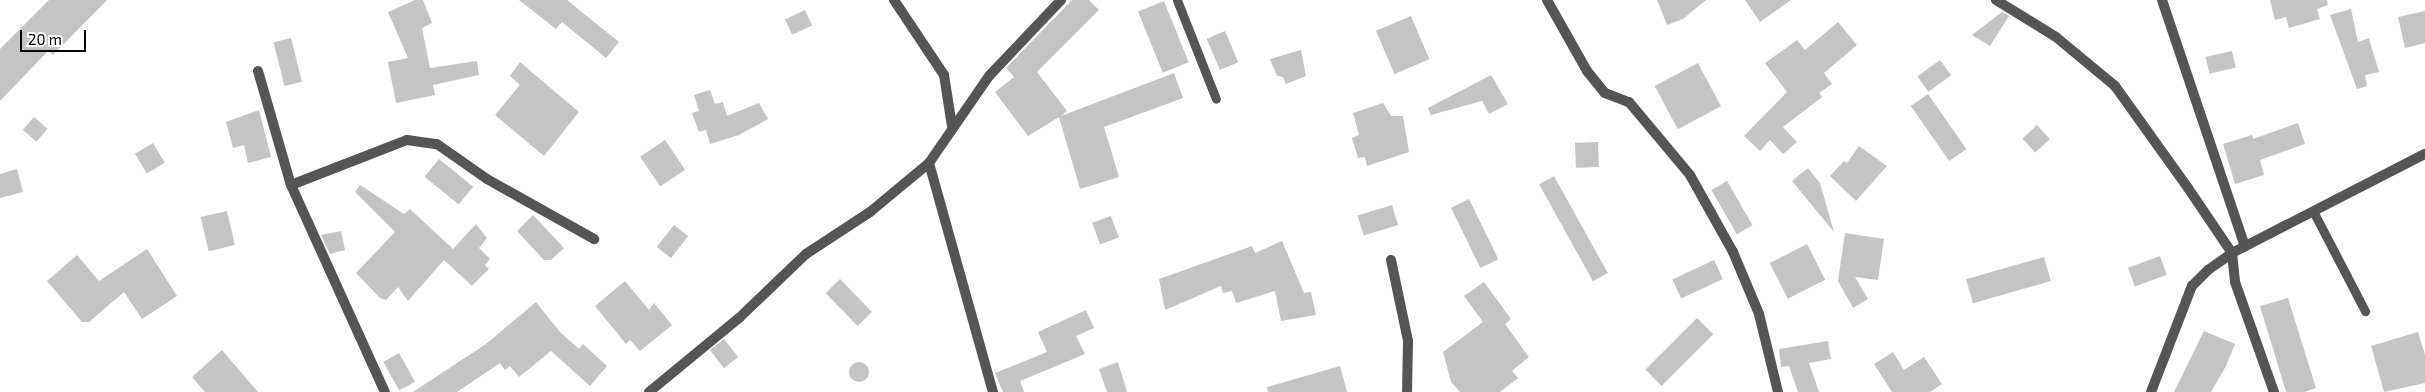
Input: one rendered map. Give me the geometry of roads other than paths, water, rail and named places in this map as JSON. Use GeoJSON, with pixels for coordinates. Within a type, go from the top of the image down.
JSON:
{"type":"FeatureCollection","features":[{"type":"Feature","properties":{"kind":"street"},"geometry":{"type":"LineString","coordinates":[[894,0],[944,75],[952,126]]}},
{"type":"Feature","properties":{"kind":"street"},"geometry":{"type":"LineString","coordinates":[[649,392],[740,318],[806,254],[870,212],[929,163],[952,126],[990,76],[1061,0]]}},
{"type":"Feature","properties":{"kind":"street"},"geometry":{"type":"LineString","coordinates":[[1547,0],[1587,71],[1605,93],[1629,102],[1690,175],[1733,252],[1759,314],[1778,392]]}},
{"type":"Feature","properties":{"kind":"street"},"geometry":{"type":"LineString","coordinates":[[1996,0],[2056,37],[2115,86],[2232,253],[2235,282],[2274,392]]}},
{"type":"Feature","properties":{"kind":"street"},"geometry":{"type":"LineString","coordinates":[[2162,0],[2245,246]]}},
{"type":"Feature","properties":{"kind":"street"},"geometry":{"type":"LineString","coordinates":[[258,71],[291,185],[385,392]]}},
{"type":"Feature","properties":{"kind":"street"},"geometry":{"type":"LineString","coordinates":[[291,185],[406,140],[437,144],[487,179],[594,239]]}},
{"type":"Feature","properties":{"kind":"street"},"geometry":{"type":"LineString","coordinates":[[2151,392],[2192,286],[2232,253],[2425,154]]}},
{"type":"Feature","properties":{"kind":"street"},"geometry":{"type":"LineString","coordinates":[[929,163],[993,392]]}},
{"type":"Feature","properties":{"kind":"street"},"geometry":{"type":"LineString","coordinates":[[1391,260],[1408,341],[1407,392]]}},
{"type":"Feature","properties":{"kind":"lane"},"geometry":{"type":"LineString","coordinates":[[1177,0],[1216,99]]}},
{"type":"Feature","properties":{"kind":"lane"},"geometry":{"type":"LineString","coordinates":[[2313,211],[2365,311]]}}]}
